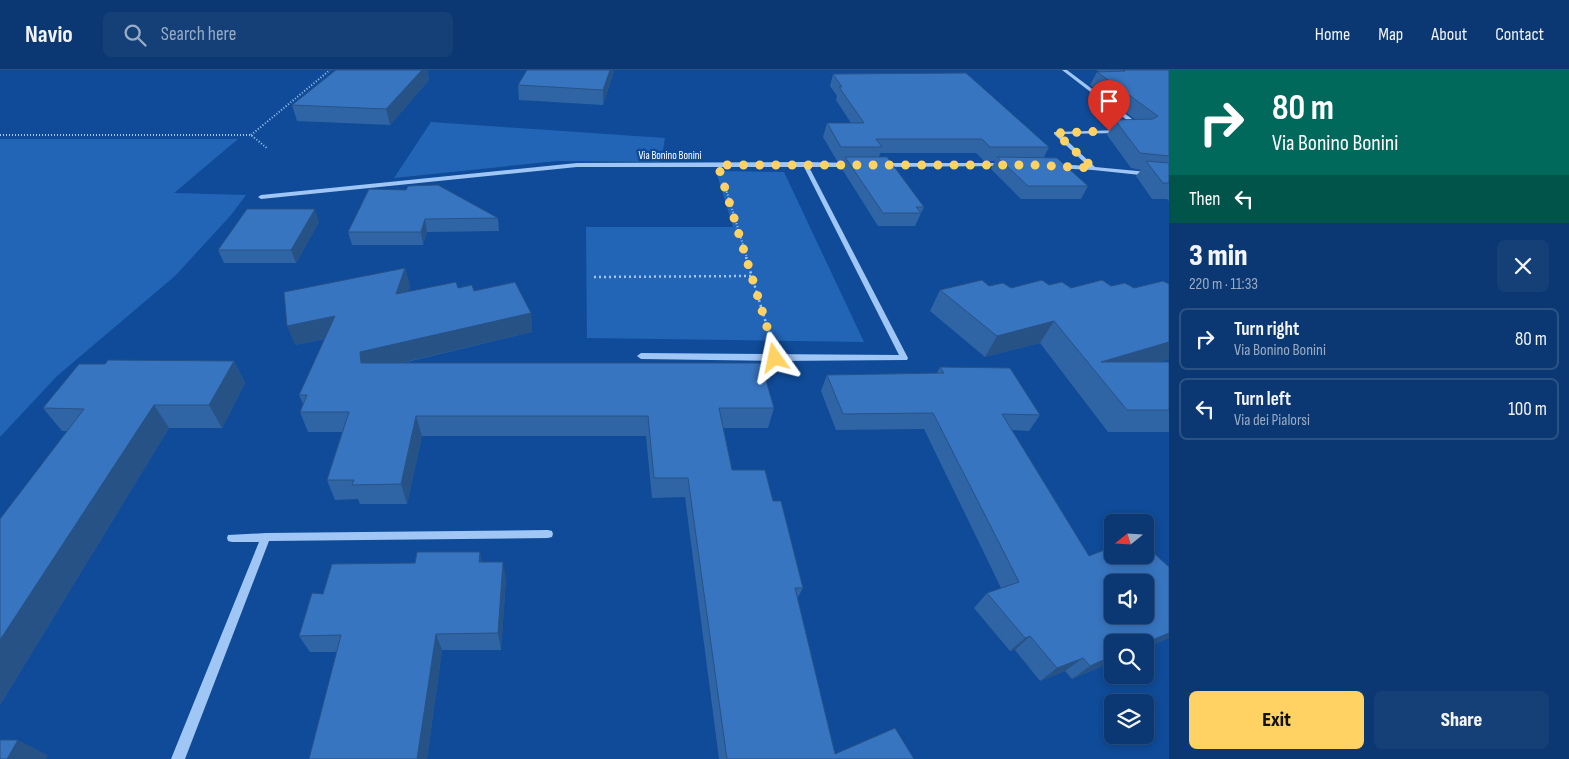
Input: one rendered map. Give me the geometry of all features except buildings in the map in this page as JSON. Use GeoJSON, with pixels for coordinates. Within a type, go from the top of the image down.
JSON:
{"type":"FeatureCollection","features":[{"type":"Feature","properties":{"kind":"street"},"geometry":{"type":"LineString","coordinates":[[1064,70],[1144,130],[1134,131]]}},
{"type":"Feature","properties":{"kind":"street"},"geometry":{"type":"LineString","coordinates":[[1093,168],[1056,133],[1124,131]]}},
{"type":"Feature","properties":{"kind":"street"},"geometry":{"type":"LineString","coordinates":[[641,356],[904,358],[805,164]]}},
{"type":"Feature","properties":{"kind":"street","name":"Via Bonino Bonini"},"geometry":{"type":"LineString","coordinates":[[261,197],[576,165],[864,165]]}},
{"type":"Feature","properties":{"kind":"street"},"geometry":{"type":"LineString","coordinates":[[874,165],[1013,165]]}},
{"type":"Feature","properties":{"kind":"street"},"geometry":{"type":"LineString","coordinates":[[1050,166],[1093,168],[1169,176]]}},
{"type":"Feature","properties":{"kind":"street"},"geometry":{"type":"LineString","coordinates":[[232,538],[548,534]]}},
{"type":"Feature","properties":{"kind":"street"},"geometry":{"type":"LineString","coordinates":[[178,759],[266,537]]}},
{"type":"Feature","properties":{"kind":"path"},"geometry":{"type":"LineString","coordinates":[[252,135],[330,70]]}},
{"type":"Feature","properties":{"kind":"path"},"geometry":{"type":"LineString","coordinates":[[0,135],[252,135],[268,148]]}},
{"type":"Feature","properties":{"kind":"path"},"geometry":{"type":"LineString","coordinates":[[718,165],[775,358]]}},
{"type":"Feature","properties":{"kind":"path"},"geometry":{"type":"LineString","coordinates":[[594,277],[751,276]]}},
{"type":"Feature","properties":{"kind":"shaded area"},"geometry":{"type":"Polygon","coordinates":[[[431,122],[665,138],[661,162],[557,161],[394,178],[431,122]]]}},
{"type":"Feature","properties":{"kind":"shaded area"},"geometry":{"type":"Polygon","coordinates":[[[0,139],[238,139],[174,193],[246,195],[231,215],[175,276],[57,376],[0,437],[0,139]]]}},
{"type":"Feature","properties":{"kind":"shaded area"},"geometry":{"type":"Polygon","coordinates":[[[716,171],[784,172],[864,342],[587,338],[586,227],[733,227],[716,171]]]}},
{"type":"Feature","properties":{"kind":"route"},"geometry":{"type":"LineString","coordinates":[[775,358],[718,165],[1033,165],[1093,168],[1056,133],[1109,131]]}}]}
